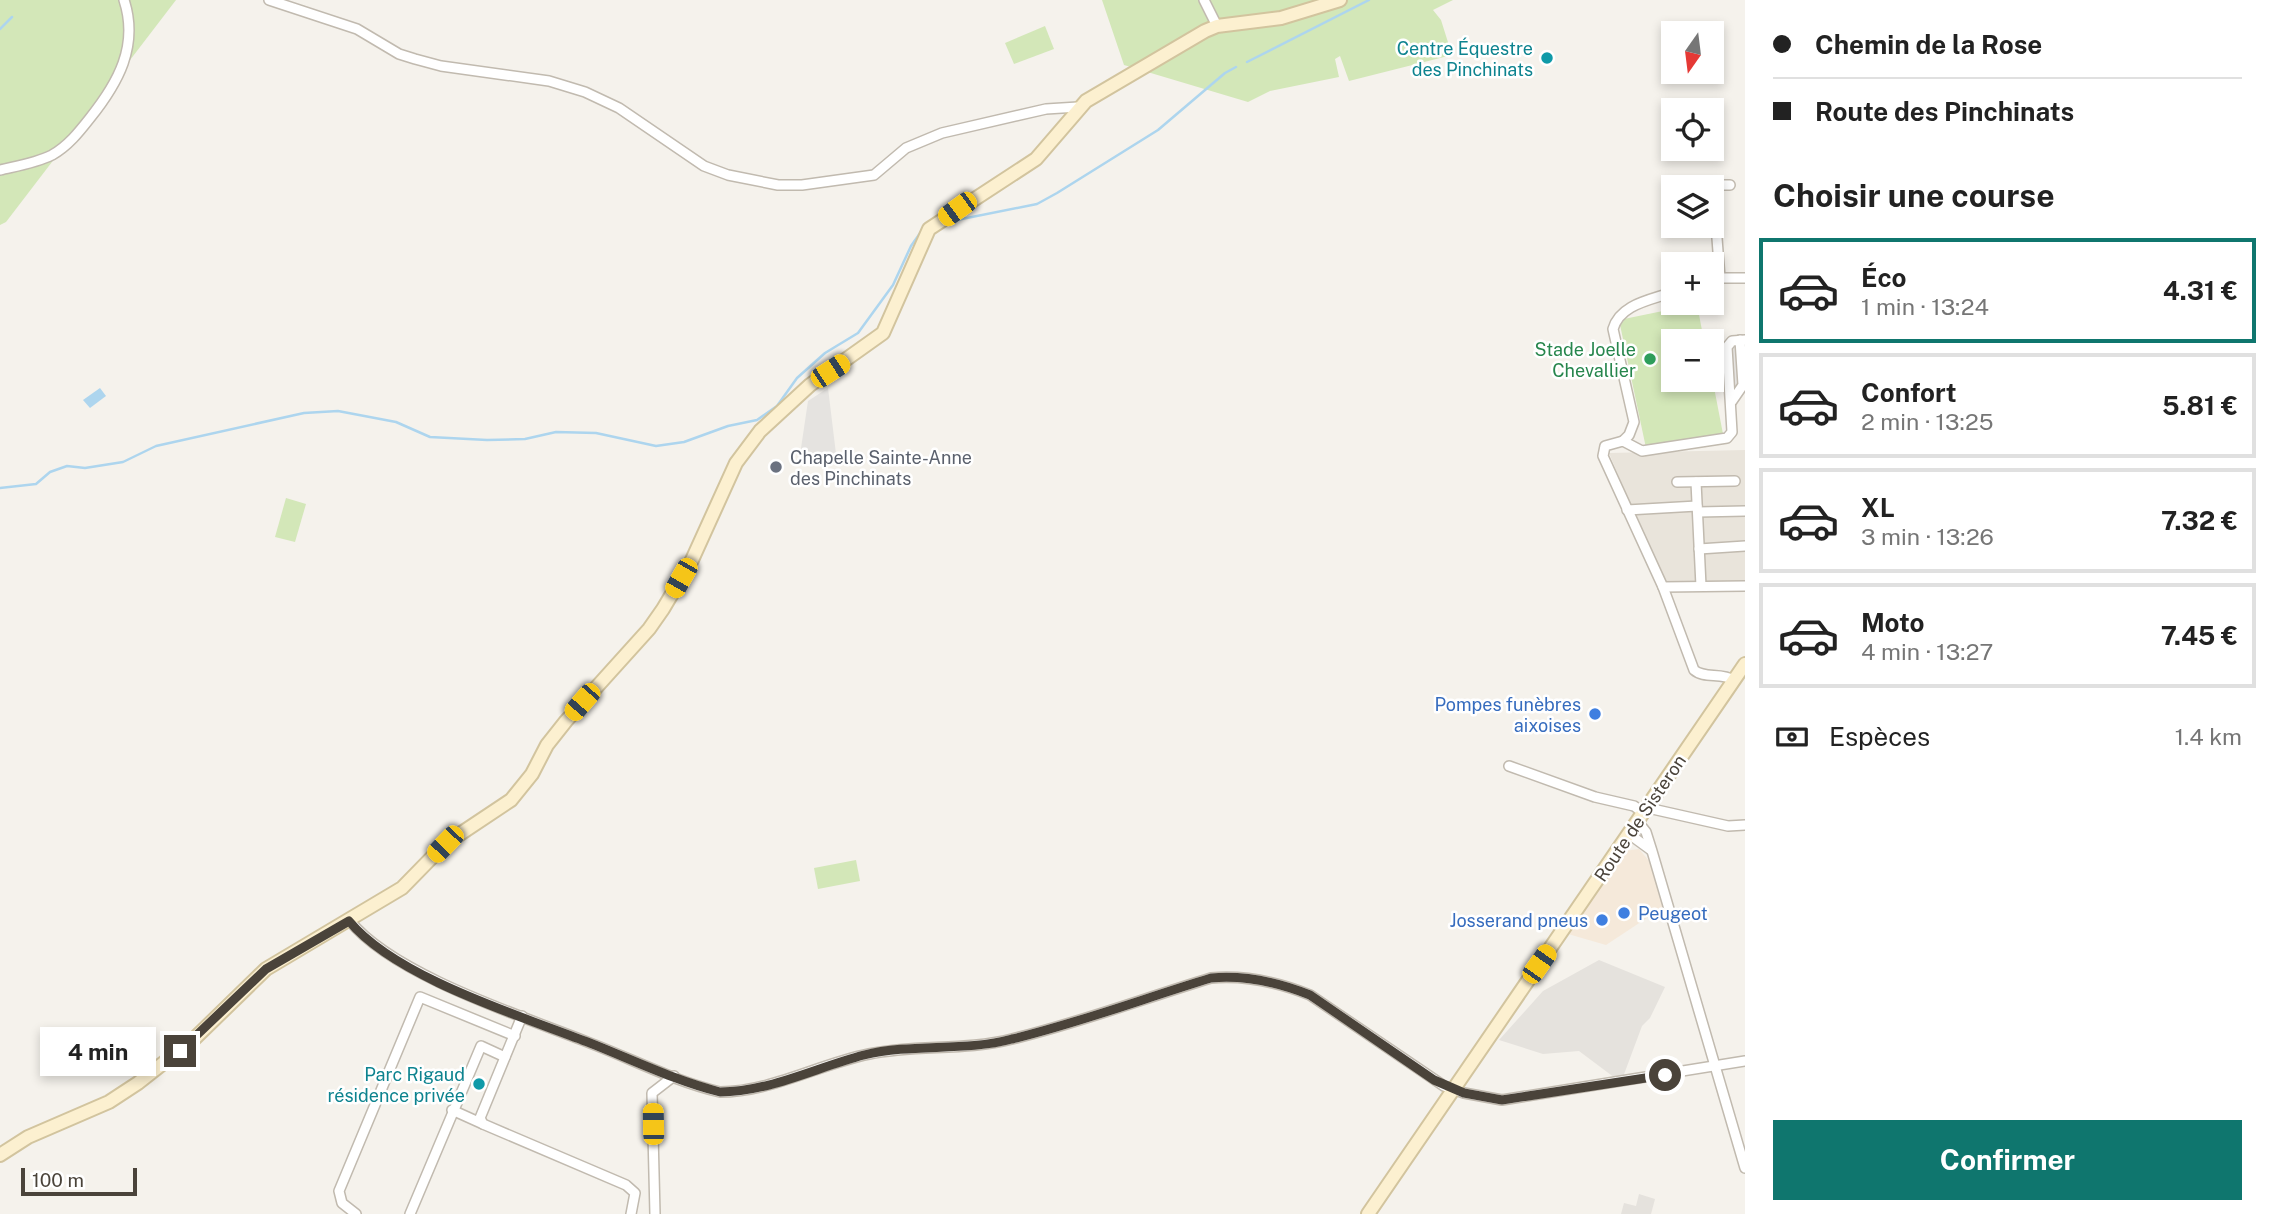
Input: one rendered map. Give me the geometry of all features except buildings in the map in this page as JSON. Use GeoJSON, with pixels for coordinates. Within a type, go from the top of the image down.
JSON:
{"type":"FeatureCollection","features":[{"type":"Feature","properties":{"kind":"street"},"geometry":{"type":"LineString","coordinates":[[0,170],[26,164],[60,150],[104,100],[126,58],[130,32],[124,0]]}},
{"type":"Feature","properties":{"kind":"street"},"geometry":{"type":"LineString","coordinates":[[269,0],[357,29],[399,54],[415,59],[441,66],[549,81],[585,92],[619,108],[704,166],[728,176],[778,185],[802,185],[874,175],[906,148],[942,133],[1046,109],[1079,107]]}},
{"type":"Feature","properties":{"kind":"street"},"geometry":{"type":"LineString","coordinates":[[1205,0],[1217,26]]}},
{"type":"Feature","properties":{"kind":"street"},"geometry":{"type":"LineString","coordinates":[[0,1155],[28,1137],[109,1102],[138,1083],[194,1039],[266,969],[402,888],[445,844],[487,819],[511,800],[532,774],[547,745],[566,721],[649,629],[663,609],[692,560],[736,463],[760,431],[810,385],[883,333],[898,305],[917,253],[933,227],[1036,159],[1079,107],[1136,70],[1217,26],[1280,18],[1340,0]]}},
{"type":"Feature","properties":{"kind":"street"},"geometry":{"type":"LineString","coordinates":[[1715,252],[1713,184],[1730,186]]}},
{"type":"Feature","properties":{"kind":"street"},"geometry":{"type":"LineString","coordinates":[[1724,279],[1745,278]]}},
{"type":"Feature","properties":{"kind":"street"},"geometry":{"type":"LineString","coordinates":[[1661,296],[1626,309],[1616,320],[1613,329],[1634,422],[1629,435],[1623,441],[1605,446],[1603,456],[1663,587],[1694,670],[1701,675],[1719,674],[1734,680]]}},
{"type":"Feature","properties":{"kind":"street"},"geometry":{"type":"LineString","coordinates":[[1623,441],[1642,451],[1727,438],[1732,432],[1728,345],[1742,340],[1743,385],[1731,403]]}},
{"type":"Feature","properties":{"kind":"street"},"geometry":{"type":"LineString","coordinates":[[1677,482],[1735,481]]}},
{"type":"Feature","properties":{"kind":"street"},"geometry":{"type":"LineString","coordinates":[[1696,482],[1701,586]]}},
{"type":"Feature","properties":{"kind":"street"},"geometry":{"type":"LineString","coordinates":[[1628,510],[1745,511]]}},
{"type":"Feature","properties":{"kind":"street"},"geometry":{"type":"LineString","coordinates":[[1699,549],[1745,545]]}},
{"type":"Feature","properties":{"kind":"street"},"geometry":{"type":"LineString","coordinates":[[1663,587],[1745,586]]}},
{"type":"Feature","properties":{"kind":"street","name":"Route de Sisteron"},"geometry":{"type":"LineString","coordinates":[[1368,1214],[1744,668]]}},
{"type":"Feature","properties":{"kind":"street"},"geometry":{"type":"LineString","coordinates":[[1509,765],[1595,797],[1634,806],[1643,814],[1728,826],[1745,825]]}},
{"type":"Feature","properties":{"kind":"street"},"geometry":{"type":"LineString","coordinates":[[1643,814],[1646,832],[1745,1168]]}},
{"type":"Feature","properties":{"kind":"street"},"geometry":{"type":"LineString","coordinates":[[1629,834],[1652,851]]}},
{"type":"Feature","properties":{"kind":"street"},"geometry":{"type":"LineString","coordinates":[[349,921],[362,936],[392,957],[522,1016],[720,1092],[742,1092],[866,1055],[1012,1040],[1211,978],[1236,976],[1291,987],[1310,995],[1453,1090],[1502,1100],[1745,1061]]}},
{"type":"Feature","properties":{"kind":"street"},"geometry":{"type":"LineString","coordinates":[[356,1214],[342,1203],[339,1191],[420,997],[515,1036]]}},
{"type":"Feature","properties":{"kind":"street"},"geometry":{"type":"LineString","coordinates":[[483,1124],[480,1118],[522,1016]]}},
{"type":"Feature","properties":{"kind":"street"},"geometry":{"type":"LineString","coordinates":[[410,1214],[481,1046],[505,1057]]}},
{"type":"Feature","properties":{"kind":"street"},"geometry":{"type":"LineString","coordinates":[[655,1214],[652,1093],[674,1076]]}},
{"type":"Feature","properties":{"kind":"street"},"geometry":{"type":"LineString","coordinates":[[452,1110],[626,1185],[635,1193],[631,1214]]}},
{"type":"Feature","properties":{"kind":"shaded area"},"geometry":{"type":"Polygon","coordinates":[[[1737,343],[1741,383],[1738,387],[1732,387],[1728,345],[1737,343]]]}},
{"type":"Feature","properties":{"kind":"shaded area"},"geometry":{"type":"Polygon","coordinates":[[[828,388],[836,454],[829,453],[828,462],[800,455],[808,401],[828,388]]]}},
{"type":"Feature","properties":{"kind":"shaded area"},"geometry":{"type":"Polygon","coordinates":[[[1745,450],[1745,583],[1664,584],[1609,453],[1745,450]]]}},
{"type":"Feature","properties":{"kind":"shaded area"},"geometry":{"type":"Polygon","coordinates":[[[1639,849],[1649,861],[1665,906],[1606,945],[1568,934],[1624,851],[1639,849]]]}},
{"type":"Feature","properties":{"kind":"shaded area"},"geometry":{"type":"Polygon","coordinates":[[[1599,960],[1665,987],[1650,1018],[1642,1026],[1623,1077],[1615,1078],[1579,1051],[1543,1054],[1499,1040],[1543,991],[1599,960]]]}},
{"type":"Feature","properties":{"kind":"shaded area"},"geometry":{"type":"Polygon","coordinates":[[[1639,1194],[1655,1199],[1651,1214],[1621,1214],[1624,1203],[1636,1206],[1639,1194]]]}},
{"type":"Feature","properties":{"kind":"green space"},"geometry":{"type":"Polygon","coordinates":[[[0,0],[176,0],[6,222],[0,225],[0,0]]]}},
{"type":"Feature","properties":{"kind":"green space"},"geometry":{"type":"Polygon","coordinates":[[[1102,0],[1453,0],[1433,10],[1441,20],[1452,55],[1349,81],[1340,56],[1335,59],[1339,77],[1270,91],[1248,102],[1124,65],[1102,0]]]}},
{"type":"Feature","properties":{"kind":"green space"},"geometry":{"type":"Polygon","coordinates":[[[1045,26],[1054,49],[1014,64],[1005,43],[1045,26]]]}},
{"type":"Feature","properties":{"kind":"green space","name":"Stade Joelle Chevallier"},"geometry":{"type":"Polygon","coordinates":[[[1661,311],[1661,315],[1699,315],[1702,329],[1661,329],[1661,392],[1715,392],[1723,434],[1646,448],[1619,320],[1661,311]]]}},
{"type":"Feature","properties":{"kind":"green space"},"geometry":{"type":"Polygon","coordinates":[[[286,498],[306,504],[295,542],[275,537],[286,498]]]}},
{"type":"Feature","properties":{"kind":"green space"},"geometry":{"type":"Polygon","coordinates":[[[856,860],[860,881],[818,889],[814,868],[856,860]]]}},
{"type":"Feature","properties":{"kind":"water"},"geometry":{"type":"Polygon","coordinates":[[[100,388],[106,396],[90,408],[83,400],[100,388]]]}},
{"type":"Feature","properties":{"kind":"waterway"},"geometry":{"type":"LineString","coordinates":[[1247,62],[1369,0]]}},
{"type":"Feature","properties":{"kind":"waterway"},"geometry":{"type":"LineString","coordinates":[[0,29],[12,17]]}},
{"type":"Feature","properties":{"kind":"waterway"},"geometry":{"type":"LineString","coordinates":[[952,221],[1037,204],[1158,130],[1225,73],[1236,67]]}},
{"type":"Feature","properties":{"kind":"waterway"},"geometry":{"type":"LineString","coordinates":[[0,488],[36,484],[50,472],[67,466],[85,468],[123,462],[156,446],[304,413],[338,411],[396,422],[430,437],[525,439],[556,432],[596,433],[656,446],[684,442],[728,426],[757,420],[777,406],[797,378],[825,353],[858,333],[893,285],[911,246],[923,229]]}},
{"type":"Feature","properties":{"kind":"place","name":"Centre Équestre des Pinchinats"},"geometry":{"type":"Point","coordinates":[1547,58]}},
{"type":"Feature","properties":{"kind":"place","name":"Stade Joelle Chevallier"},"geometry":{"type":"Point","coordinates":[1650,359]}},
{"type":"Feature","properties":{"kind":"place","name":"Chapelle Sainte-Anne des Pinchinats"},"geometry":{"type":"Point","coordinates":[776,467]}},
{"type":"Feature","properties":{"kind":"place","name":"Pompes funèbres aixoises"},"geometry":{"type":"Point","coordinates":[1595,714]}},
{"type":"Feature","properties":{"kind":"place","name":"Peugeot"},"geometry":{"type":"Point","coordinates":[1624,913]}},
{"type":"Feature","properties":{"kind":"place","name":"Josserand pneus"},"geometry":{"type":"Point","coordinates":[1602,920]}},
{"type":"Feature","properties":{"kind":"place","name":"Parc Rigaud résidence privée"},"geometry":{"type":"Point","coordinates":[479,1084]}},
{"type":"Feature","properties":{"kind":"route"},"geometry":{"type":"LineString","coordinates":[[180,1051],[248,983],[266,969],[305,944],[349,921],[362,936],[392,957],[446,984],[704,1088],[720,1092],[742,1092],[831,1064],[891,1050],[1012,1040],[1211,978],[1236,976],[1291,987],[1310,995],[1434,1080],[1464,1093],[1502,1100],[1543,1096],[1665,1075]]}}]}
